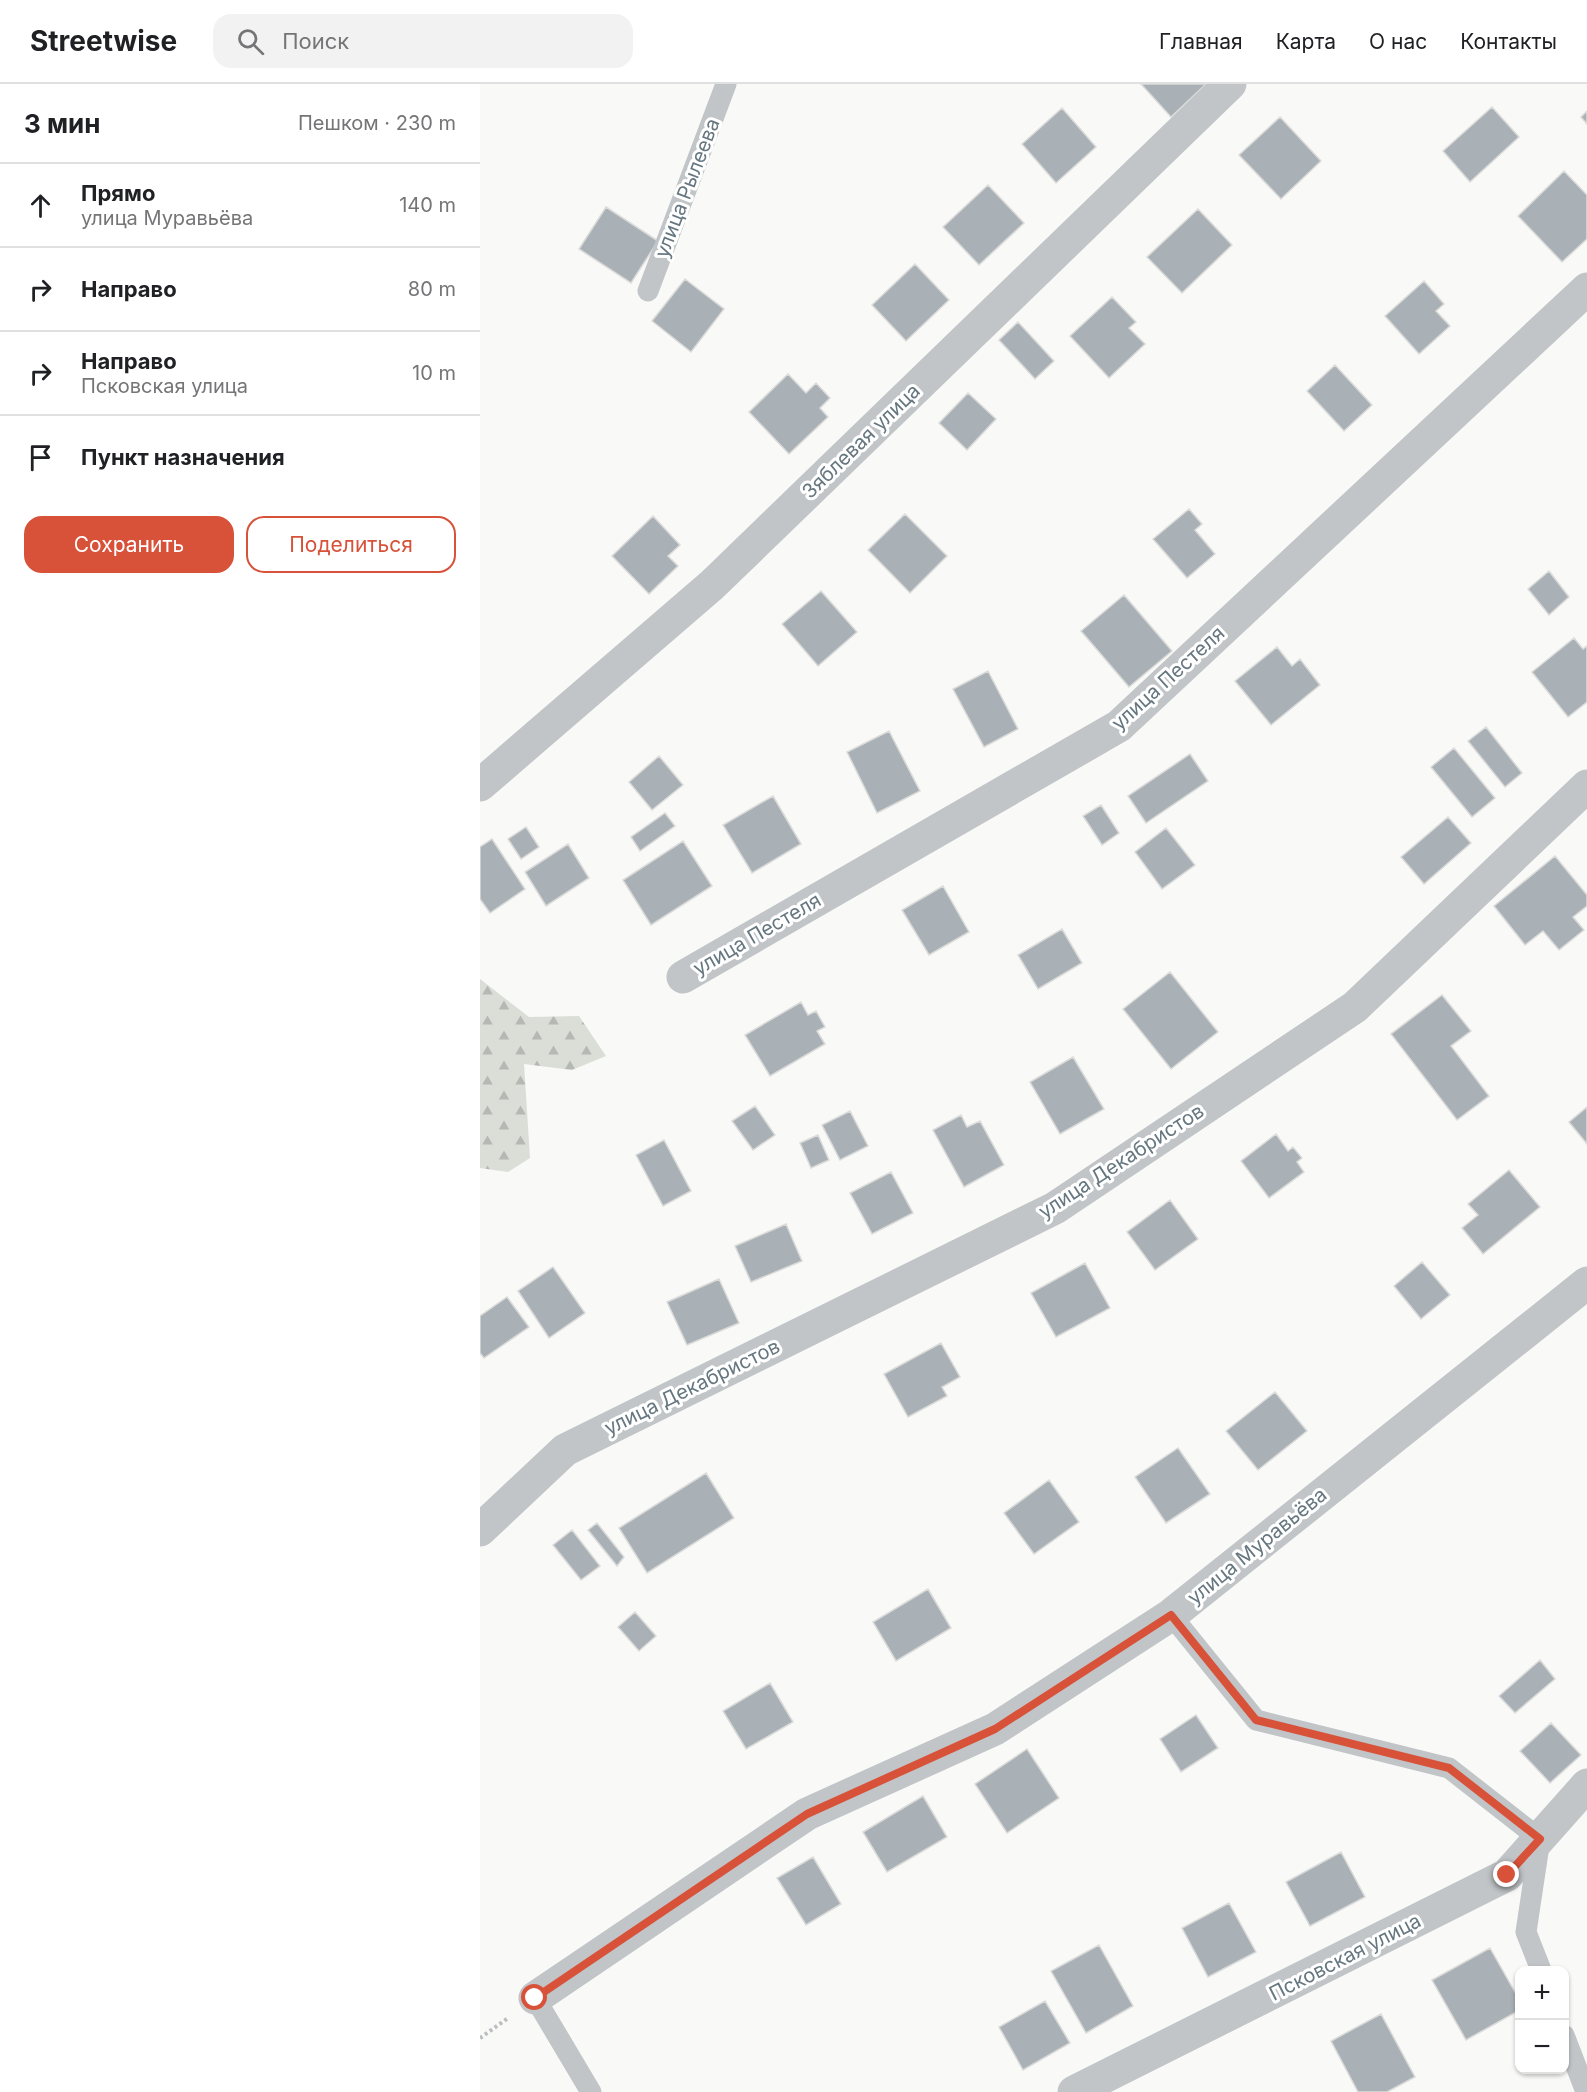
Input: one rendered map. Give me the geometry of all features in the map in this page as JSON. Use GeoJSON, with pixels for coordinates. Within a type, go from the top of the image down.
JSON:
{"type":"FeatureCollection","features":[{"type":"Feature","properties":{"kind":"street","name":"Зяблевая улица"},"geometry":{"type":"LineString","coordinates":[[480,784],[712,585],[1230,84]]}},
{"type":"Feature","properties":{"kind":"street","name":"улица Пестеля"},"geometry":{"type":"LineString","coordinates":[[683,977],[1119,726],[1587,289]]}},
{"type":"Feature","properties":{"kind":"street","name":"улица Декабристов"},"geometry":{"type":"LineString","coordinates":[[480,1530],[565,1450],[1055,1208],[1355,1007],[1587,786]]}},
{"type":"Feature","properties":{"kind":"street","name":"улица Муравьёва"},"geometry":{"type":"LineString","coordinates":[[535,1998],[807,1814],[995,1729],[1171,1615],[1587,1283]]}},
{"type":"Feature","properties":{"kind":"street","name":"Псковская улица"},"geometry":{"type":"LineString","coordinates":[[1074,2092],[1507,1875],[1587,1785]]}},
{"type":"Feature","properties":{"kind":"lane","name":"улица Рылеева"},"geometry":{"type":"LineString","coordinates":[[648,291],[726,84]]}},
{"type":"Feature","properties":{"kind":"lane"},"geometry":{"type":"LineString","coordinates":[[1171,1615],[1256,1720],[1449,1768],[1540,1839],[1526,1932],[1538,1966]]}},
{"type":"Feature","properties":{"kind":"lane"},"geometry":{"type":"LineString","coordinates":[[535,1998],[591,2092]]}},
{"type":"Feature","properties":{"kind":"lane"},"geometry":{"type":"LineString","coordinates":[[1569,2048],[1586,2092]]}},
{"type":"Feature","properties":{"kind":"green space"},"geometry":{"type":"Polygon","coordinates":[[[480,979],[529,1017],[579,1016],[606,1056],[572,1070],[524,1064],[530,1158],[508,1172],[480,1168],[480,979]]]}},
{"type":"Feature","properties":{"kind":"building"},"geometry":{"type":"Polygon","coordinates":[[[1141,84],[1206,84],[1171,117],[1141,84]]]}},
{"type":"Feature","properties":{"kind":"building"},"geometry":{"type":"Polygon","coordinates":[[[1492,107],[1519,137],[1470,182],[1443,151],[1492,107]]]}},
{"type":"Feature","properties":{"kind":"building"},"geometry":{"type":"Polygon","coordinates":[[[1062,108],[1096,147],[1056,183],[1022,144],[1062,108]]]}},
{"type":"Feature","properties":{"kind":"building"},"geometry":{"type":"Polygon","coordinates":[[[1587,111],[1587,124],[1581,117],[1587,111]]]}},
{"type":"Feature","properties":{"kind":"building"},"geometry":{"type":"Polygon","coordinates":[[[1280,117],[1321,161],[1281,199],[1239,155],[1280,117]]]}},
{"type":"Feature","properties":{"kind":"building"},"geometry":{"type":"Polygon","coordinates":[[[1564,171],[1587,195],[1587,239],[1562,262],[1518,216],[1564,171]]]}},
{"type":"Feature","properties":{"kind":"building"},"geometry":{"type":"Polygon","coordinates":[[[988,185],[1024,223],[979,265],[943,227],[988,185]]]}},
{"type":"Feature","properties":{"kind":"building"},"geometry":{"type":"Polygon","coordinates":[[[606,207],[658,241],[631,283],[579,249],[606,207]]]}},
{"type":"Feature","properties":{"kind":"building"},"geometry":{"type":"Polygon","coordinates":[[[1198,209],[1232,245],[1182,293],[1147,257],[1198,209]]]}},
{"type":"Feature","properties":{"kind":"building"},"geometry":{"type":"Polygon","coordinates":[[[915,264],[949,300],[906,341],[872,305],[915,264]]]}},
{"type":"Feature","properties":{"kind":"building"},"geometry":{"type":"Polygon","coordinates":[[[685,279],[724,309],[691,352],[652,321],[685,279]]]}},
{"type":"Feature","properties":{"kind":"building"},"geometry":{"type":"Polygon","coordinates":[[[1424,281],[1444,304],[1436,311],[1450,326],[1419,354],[1385,316],[1424,281]]]}},
{"type":"Feature","properties":{"kind":"building"},"geometry":{"type":"Polygon","coordinates":[[[1112,297],[1136,322],[1129,328],[1145,344],[1109,378],[1070,336],[1112,297]]]}},
{"type":"Feature","properties":{"kind":"building"},"geometry":{"type":"Polygon","coordinates":[[[1018,322],[1054,361],[1035,379],[999,340],[1018,322]]]}},
{"type":"Feature","properties":{"kind":"building"},"geometry":{"type":"Polygon","coordinates":[[[1335,365],[1372,405],[1344,431],[1307,391],[1335,365]]]}},
{"type":"Feature","properties":{"kind":"building"},"geometry":{"type":"Polygon","coordinates":[[[788,374],[806,393],[816,383],[830,398],[820,408],[828,417],[789,454],[749,412],[788,374]]]}},
{"type":"Feature","properties":{"kind":"building"},"geometry":{"type":"Polygon","coordinates":[[[968,393],[996,419],[967,450],[939,423],[968,393]]]}},
{"type":"Feature","properties":{"kind":"building"},"geometry":{"type":"Polygon","coordinates":[[[1189,509],[1202,524],[1195,530],[1215,554],[1187,578],[1153,539],[1189,509]]]}},
{"type":"Feature","properties":{"kind":"building"},"geometry":{"type":"Polygon","coordinates":[[[905,514],[947,556],[910,593],[868,550],[905,514]]]}},
{"type":"Feature","properties":{"kind":"building"},"geometry":{"type":"Polygon","coordinates":[[[653,516],[680,545],[668,556],[678,566],[649,594],[612,556],[653,516]]]}},
{"type":"Feature","properties":{"kind":"building"},"geometry":{"type":"Polygon","coordinates":[[[1549,571],[1569,597],[1549,615],[1528,589],[1549,571]]]}},
{"type":"Feature","properties":{"kind":"building"},"geometry":{"type":"Polygon","coordinates":[[[821,591],[857,632],[818,666],[782,624],[821,591]]]}},
{"type":"Feature","properties":{"kind":"building"},"geometry":{"type":"Polygon","coordinates":[[[1124,595],[1172,651],[1129,687],[1081,631],[1124,595]]]}},
{"type":"Feature","properties":{"kind":"building"},"geometry":{"type":"Polygon","coordinates":[[[1574,638],[1583,649],[1587,646],[1587,702],[1568,717],[1532,672],[1574,638]]]}},
{"type":"Feature","properties":{"kind":"building"},"geometry":{"type":"Polygon","coordinates":[[[1277,647],[1292,666],[1300,659],[1320,685],[1271,725],[1235,681],[1277,647]]]}},
{"type":"Feature","properties":{"kind":"building"},"geometry":{"type":"Polygon","coordinates":[[[988,671],[1018,729],[984,747],[953,689],[988,671]]]}},
{"type":"Feature","properties":{"kind":"building"},"geometry":{"type":"Polygon","coordinates":[[[1486,727],[1522,773],[1505,787],[1468,741],[1486,727]]]}},
{"type":"Feature","properties":{"kind":"building"},"geometry":{"type":"Polygon","coordinates":[[[889,731],[920,791],[877,813],[847,752],[889,731]]]}},
{"type":"Feature","properties":{"kind":"building"},"geometry":{"type":"Polygon","coordinates":[[[1454,748],[1495,798],[1472,817],[1431,767],[1454,748]]]}},
{"type":"Feature","properties":{"kind":"building"},"geometry":{"type":"Polygon","coordinates":[[[1190,754],[1208,781],[1146,823],[1128,796],[1190,754]]]}},
{"type":"Feature","properties":{"kind":"building"},"geometry":{"type":"Polygon","coordinates":[[[659,756],[683,785],[652,810],[629,782],[659,756]]]}},
{"type":"Feature","properties":{"kind":"building"},"geometry":{"type":"Polygon","coordinates":[[[773,796],[801,844],[752,873],[723,825],[773,796]]]}},
{"type":"Feature","properties":{"kind":"building"},"geometry":{"type":"Polygon","coordinates":[[[1101,805],[1119,833],[1102,845],[1083,816],[1101,805]]]}},
{"type":"Feature","properties":{"kind":"building"},"geometry":{"type":"Polygon","coordinates":[[[665,813],[675,826],[640,851],[631,837],[665,813]]]}},
{"type":"Feature","properties":{"kind":"building"},"geometry":{"type":"Polygon","coordinates":[[[1448,817],[1471,843],[1424,884],[1401,857],[1448,817]]]}},
{"type":"Feature","properties":{"kind":"building"},"geometry":{"type":"Polygon","coordinates":[[[526,827],[539,847],[521,859],[508,839],[526,827]]]}},
{"type":"Feature","properties":{"kind":"building"},"geometry":{"type":"Polygon","coordinates":[[[1166,828],[1195,865],[1162,889],[1135,852],[1166,828]]]}},
{"type":"Feature","properties":{"kind":"building"},"geometry":{"type":"Polygon","coordinates":[[[492,839],[525,889],[490,913],[480,899],[480,847],[492,839]]]}},
{"type":"Feature","properties":{"kind":"building"},"geometry":{"type":"Polygon","coordinates":[[[683,841],[712,886],[651,925],[623,880],[683,841]]]}},
{"type":"Feature","properties":{"kind":"building"},"geometry":{"type":"Polygon","coordinates":[[[568,844],[589,878],[546,906],[525,872],[568,844]]]}},
{"type":"Feature","properties":{"kind":"building"},"geometry":{"type":"Polygon","coordinates":[[[1555,856],[1587,895],[1587,906],[1573,917],[1584,930],[1559,950],[1543,931],[1525,945],[1494,906],[1555,856]]]}},
{"type":"Feature","properties":{"kind":"building"},"geometry":{"type":"Polygon","coordinates":[[[943,886],[969,932],[929,955],[902,910],[943,886]]]}},
{"type":"Feature","properties":{"kind":"building"},"geometry":{"type":"Polygon","coordinates":[[[1062,929],[1082,963],[1038,989],[1018,955],[1062,929]]]}},
{"type":"Feature","properties":{"kind":"building"},"geometry":{"type":"Polygon","coordinates":[[[1170,972],[1218,1032],[1171,1069],[1123,1009],[1170,972]]]}},
{"type":"Feature","properties":{"kind":"building"},"geometry":{"type":"Polygon","coordinates":[[[1442,995],[1471,1031],[1451,1046],[1489,1096],[1457,1120],[1391,1034],[1442,995]]]}},
{"type":"Feature","properties":{"kind":"building"},"geometry":{"type":"Polygon","coordinates":[[[801,1002],[808,1015],[816,1011],[825,1027],[817,1031],[825,1044],[770,1076],[745,1035],[801,1002]]]}},
{"type":"Feature","properties":{"kind":"building"},"geometry":{"type":"Polygon","coordinates":[[[1073,1057],[1104,1109],[1060,1134],[1030,1082],[1073,1057]]]}},
{"type":"Feature","properties":{"kind":"building"},"geometry":{"type":"Polygon","coordinates":[[[755,1106],[775,1135],[753,1150],[732,1121],[755,1106]]]}},
{"type":"Feature","properties":{"kind":"building"},"geometry":{"type":"Polygon","coordinates":[[[1587,1107],[1587,1144],[1569,1122],[1587,1107]]]}},
{"type":"Feature","properties":{"kind":"building"},"geometry":{"type":"Polygon","coordinates":[[[850,1111],[868,1146],[840,1160],[822,1125],[850,1111]]]}},
{"type":"Feature","properties":{"kind":"building"},"geometry":{"type":"Polygon","coordinates":[[[961,1115],[967,1127],[980,1121],[1004,1165],[964,1187],[933,1130],[961,1115]]]}},
{"type":"Feature","properties":{"kind":"building"},"geometry":{"type":"Polygon","coordinates":[[[1276,1134],[1288,1151],[1293,1147],[1302,1158],[1297,1162],[1304,1172],[1269,1198],[1241,1161],[1276,1134]]]}},
{"type":"Feature","properties":{"kind":"building"},"geometry":{"type":"Polygon","coordinates":[[[818,1135],[829,1160],[811,1168],[800,1143],[818,1135]]]}},
{"type":"Feature","properties":{"kind":"building"},"geometry":{"type":"Polygon","coordinates":[[[664,1140],[691,1191],[663,1206],[636,1155],[664,1140]]]}},
{"type":"Feature","properties":{"kind":"building"},"geometry":{"type":"Polygon","coordinates":[[[1509,1170],[1540,1207],[1483,1254],[1462,1228],[1478,1215],[1468,1204],[1509,1170]]]}},
{"type":"Feature","properties":{"kind":"building"},"geometry":{"type":"Polygon","coordinates":[[[891,1172],[913,1213],[872,1234],[850,1193],[891,1172]]]}},
{"type":"Feature","properties":{"kind":"building"},"geometry":{"type":"Polygon","coordinates":[[[1170,1200],[1198,1239],[1155,1270],[1127,1232],[1170,1200]]]}},
{"type":"Feature","properties":{"kind":"building"},"geometry":{"type":"Polygon","coordinates":[[[786,1224],[802,1261],[751,1282],[735,1246],[786,1224]]]}},
{"type":"Feature","properties":{"kind":"building"},"geometry":{"type":"Polygon","coordinates":[[[1422,1262],[1450,1295],[1421,1319],[1394,1286],[1422,1262]]]}},
{"type":"Feature","properties":{"kind":"building"},"geometry":{"type":"Polygon","coordinates":[[[1085,1263],[1110,1308],[1056,1337],[1031,1293],[1085,1263]]]}},
{"type":"Feature","properties":{"kind":"building"},"geometry":{"type":"Polygon","coordinates":[[[553,1267],[585,1313],[549,1338],[518,1291],[553,1267]]]}},
{"type":"Feature","properties":{"kind":"building"},"geometry":{"type":"Polygon","coordinates":[[[719,1279],[739,1323],[687,1345],[667,1302],[719,1279]]]}},
{"type":"Feature","properties":{"kind":"building"},"geometry":{"type":"Polygon","coordinates":[[[507,1297],[529,1327],[484,1358],[480,1353],[480,1316],[507,1297]]]}},
{"type":"Feature","properties":{"kind":"building"},"geometry":{"type":"Polygon","coordinates":[[[941,1343],[960,1377],[942,1387],[947,1396],[908,1417],[884,1374],[941,1343]]]}},
{"type":"Feature","properties":{"kind":"building"},"geometry":{"type":"Polygon","coordinates":[[[1275,1392],[1307,1431],[1258,1470],[1226,1431],[1275,1392]]]}},
{"type":"Feature","properties":{"kind":"building"},"geometry":{"type":"Polygon","coordinates":[[[1178,1448],[1210,1494],[1166,1523],[1135,1477],[1178,1448]]]}},
{"type":"Feature","properties":{"kind":"building"},"geometry":{"type":"Polygon","coordinates":[[[706,1473],[734,1518],[647,1573],[619,1528],[706,1473]]]}},
{"type":"Feature","properties":{"kind":"building"},"geometry":{"type":"Polygon","coordinates":[[[1049,1480],[1079,1522],[1034,1554],[1004,1513],[1049,1480]]]}},
{"type":"Feature","properties":{"kind":"building"},"geometry":{"type":"Polygon","coordinates":[[[597,1523],[624,1557],[617,1566],[588,1530],[597,1523]]]}},
{"type":"Feature","properties":{"kind":"building"},"geometry":{"type":"Polygon","coordinates":[[[572,1530],[600,1566],[581,1580],[553,1545],[572,1530]]]}},
{"type":"Feature","properties":{"kind":"building"},"geometry":{"type":"Polygon","coordinates":[[[928,1589],[951,1628],[896,1661],[873,1622],[928,1589]]]}},
{"type":"Feature","properties":{"kind":"building"},"geometry":{"type":"Polygon","coordinates":[[[635,1612],[656,1636],[639,1651],[618,1627],[635,1612]]]}},
{"type":"Feature","properties":{"kind":"building"},"geometry":{"type":"Polygon","coordinates":[[[1540,1660],[1555,1679],[1515,1713],[1499,1696],[1540,1660]]]}},
{"type":"Feature","properties":{"kind":"building"},"geometry":{"type":"Polygon","coordinates":[[[770,1683],[793,1722],[746,1749],[723,1711],[770,1683]]]}},
{"type":"Feature","properties":{"kind":"building"},"geometry":{"type":"Polygon","coordinates":[[[1196,1715],[1218,1748],[1181,1772],[1160,1739],[1196,1715]]]}},
{"type":"Feature","properties":{"kind":"building"},"geometry":{"type":"Polygon","coordinates":[[[1551,1723],[1581,1755],[1550,1783],[1520,1751],[1551,1723]]]}},
{"type":"Feature","properties":{"kind":"building"},"geometry":{"type":"Polygon","coordinates":[[[1027,1749],[1059,1798],[1007,1833],[975,1784],[1027,1749]]]}},
{"type":"Feature","properties":{"kind":"building"},"geometry":{"type":"Polygon","coordinates":[[[923,1796],[947,1837],[887,1872],[863,1832],[923,1796]]]}},
{"type":"Feature","properties":{"kind":"building"},"geometry":{"type":"Polygon","coordinates":[[[1341,1852],[1365,1897],[1310,1926],[1286,1882],[1341,1852]]]}},
{"type":"Feature","properties":{"kind":"building"},"geometry":{"type":"Polygon","coordinates":[[[813,1857],[841,1904],[806,1925],[777,1878],[813,1857]]]}},
{"type":"Feature","properties":{"kind":"building"},"geometry":{"type":"Polygon","coordinates":[[[1229,1903],[1256,1952],[1208,1977],[1182,1928],[1229,1903]]]}},
{"type":"Feature","properties":{"kind":"building"},"geometry":{"type":"Polygon","coordinates":[[[1099,1945],[1133,2006],[1086,2033],[1051,1971],[1099,1945]]]}},
{"type":"Feature","properties":{"kind":"building"},"geometry":{"type":"Polygon","coordinates":[[[1490,1948],[1515,1992],[1515,2013],[1466,2040],[1432,1980],[1490,1948]]]}},
{"type":"Feature","properties":{"kind":"building"},"geometry":{"type":"Polygon","coordinates":[[[1045,2001],[1070,2043],[1023,2070],[999,2027],[1045,2001]]]}},
{"type":"Feature","properties":{"kind":"building"},"geometry":{"type":"Polygon","coordinates":[[[1381,2014],[1415,2077],[1387,2092],[1358,2092],[1331,2041],[1381,2014]]]}},
{"type":"Feature","properties":{"kind":"route"},"geometry":{"type":"LineString","coordinates":[[535,1998],[807,1814],[995,1729],[1171,1615],[1256,1720],[1449,1768],[1540,1839],[1507,1875]]}}]}
